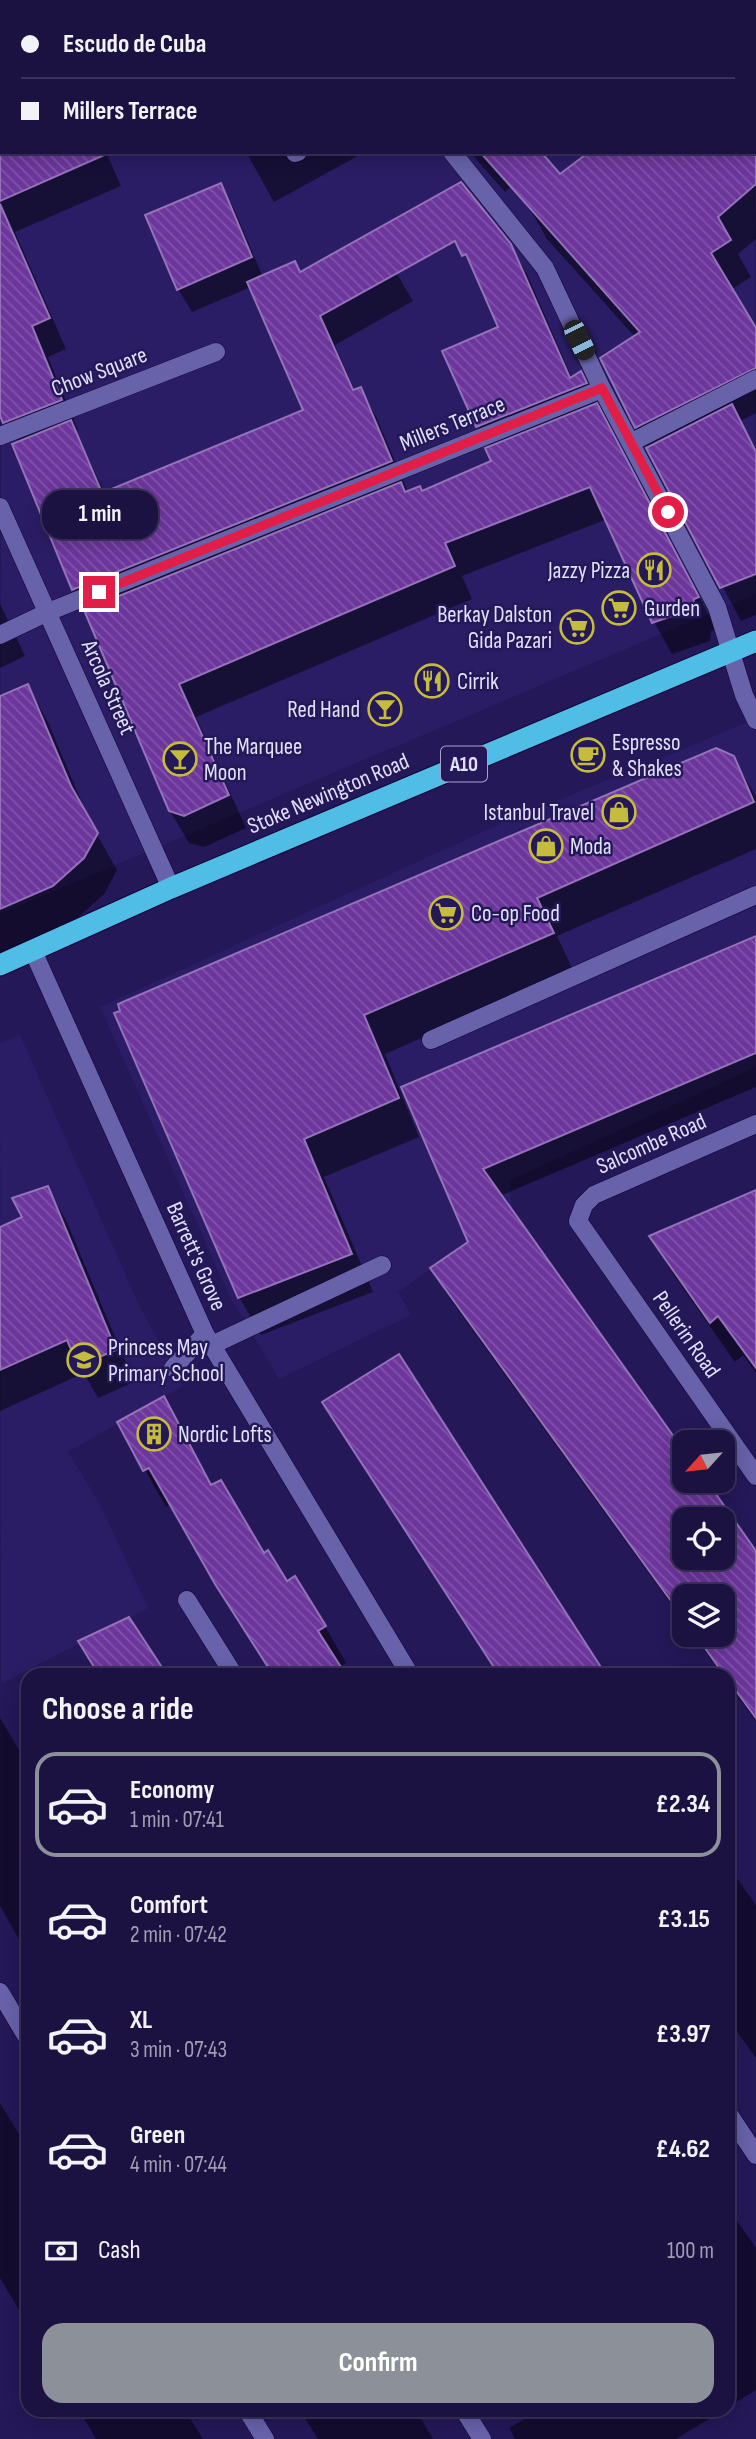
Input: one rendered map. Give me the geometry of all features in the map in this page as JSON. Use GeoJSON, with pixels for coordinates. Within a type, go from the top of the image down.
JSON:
{"type":"FeatureCollection","features":[{"type":"Feature","properties":{"kind":"highway","name":"Stoke Newington Road"},"geometry":{"type":"LineString","coordinates":[[0,965],[171,888],[756,641]]}},
{"type":"Feature","properties":{"kind":"street"},"geometry":{"type":"LineString","coordinates":[[454,154],[545,268],[602,388],[717,607],[744,695],[756,720]]}},
{"type":"Feature","properties":{"kind":"street","name":"Chow Square"},"geometry":{"type":"LineString","coordinates":[[0,436],[216,352]]}},
{"type":"Feature","properties":{"kind":"street"},"geometry":{"type":"LineString","coordinates":[[632,442],[756,379]]}},
{"type":"Feature","properties":{"kind":"street","name":"Millers Terrace"},"geometry":{"type":"LineString","coordinates":[[0,635],[48,612],[602,388]]}},
{"type":"Feature","properties":{"kind":"street","name":"Arcola Street"},"geometry":{"type":"LineString","coordinates":[[0,508],[171,888]]}},
{"type":"Feature","properties":{"kind":"street"},"geometry":{"type":"LineString","coordinates":[[431,1040],[756,895]]}},
{"type":"Feature","properties":{"kind":"street","name":"Barrett's Grove"},"geometry":{"type":"LineString","coordinates":[[33,951],[209,1339],[406,1668]]}},
{"type":"Feature","properties":{"kind":"street","name":"Salcombe Road"},"geometry":{"type":"LineString","coordinates":[[578,1221],[584,1205],[594,1195],[756,1124]]}},
{"type":"Feature","properties":{"kind":"street","name":"Pellerin Road"},"geometry":{"type":"LineString","coordinates":[[578,1221],[756,1476]]}},
{"type":"Feature","properties":{"kind":"street"},"geometry":{"type":"LineString","coordinates":[[173,1368],[209,1339],[382,1265]]}},
{"type":"Feature","properties":{"kind":"street"},"geometry":{"type":"LineString","coordinates":[[187,1600],[230,1668]]}},
{"type":"Feature","properties":{"kind":"street"},"geometry":{"type":"LineString","coordinates":[[0,1992],[21,2027]]}},
{"type":"Feature","properties":{"kind":"street"},"geometry":{"type":"LineString","coordinates":[[735,2124],[756,2155]]}},
{"type":"Feature","properties":{"kind":"street"},"geometry":{"type":"LineString","coordinates":[[251,2417],[265,2439]]}},
{"type":"Feature","properties":{"kind":"street"},"geometry":{"type":"LineString","coordinates":[[474,2417],[482,2439]]}},
{"type":"Feature","properties":{"kind":"shaded area"},"geometry":{"type":"Polygon","coordinates":[[[2,154],[754,154],[756,594],[0,914],[2,154]]]}},
{"type":"Feature","properties":{"kind":"shaded area"},"geometry":{"type":"Polygon","coordinates":[[[756,719],[756,1067],[509,1181],[512,1210],[398,1292],[411,1315],[279,1379],[229,1295],[100,1007],[500,824],[756,719]]]}},
{"type":"Feature","properties":{"kind":"shaded area","name":"Princess May Primary School"},"geometry":{"type":"Polygon","coordinates":[[[20,1035],[138,1303],[183,1386],[68,1452],[101,1506],[148,1608],[32,1668],[21,1668],[21,1674],[1,1684],[0,1043],[20,1035]]]}},
{"type":"Feature","properties":{"kind":"building"},"geometry":{"type":"Polygon","coordinates":[[[0,154],[106,154],[0,201],[0,154]]]}},
{"type":"Feature","properties":{"kind":"building"},"geometry":{"type":"Polygon","coordinates":[[[482,154],[543,154],[560,174],[586,154],[756,154],[756,184],[718,217],[731,240],[711,253],[756,328],[756,368],[635,428],[600,358],[640,332],[482,154]]]}},
{"type":"Feature","properties":{"kind":"building"},"geometry":{"type":"Polygon","coordinates":[[[461,182],[511,244],[570,378],[581,371],[587,383],[476,427],[442,351],[498,327],[466,254],[462,256],[455,241],[320,316],[353,390],[361,387],[392,461],[72,590],[12,444],[71,420],[102,493],[303,410],[247,282],[295,261],[300,272],[461,182]]]}},
{"type":"Feature","properties":{"kind":"building"},"geometry":{"type":"Polygon","coordinates":[[[221,183],[252,257],[177,290],[145,215],[221,183]]]}},
{"type":"Feature","properties":{"kind":"building"},"geometry":{"type":"Polygon","coordinates":[[[0,204],[50,318],[32,326],[62,400],[3,423],[0,416],[0,204]]]}},
{"type":"Feature","properties":{"kind":"building"},"geometry":{"type":"Polygon","coordinates":[[[597,403],[699,597],[694,599],[692,609],[652,623],[590,487],[445,543],[455,566],[179,684],[229,795],[184,816],[169,811],[84,610],[401,482],[405,492],[420,486],[422,491],[491,461],[485,448],[597,403]]]}},
{"type":"Feature","properties":{"kind":"building"},"geometry":{"type":"Polygon","coordinates":[[[732,404],[756,452],[756,574],[720,588],[646,448],[732,404]]]}},
{"type":"Feature","properties":{"kind":"building"},"geometry":{"type":"Polygon","coordinates":[[[28,684],[71,786],[98,833],[84,858],[53,886],[0,909],[0,696],[28,684]]]}},
{"type":"Feature","properties":{"kind":"building"},"geometry":{"type":"Polygon","coordinates":[[[716,748],[734,756],[754,802],[537,898],[554,933],[364,1015],[399,1098],[304,1139],[352,1254],[238,1298],[114,1013],[120,1011],[118,1004],[716,748]]]}},
{"type":"Feature","properties":{"kind":"building"},"geometry":{"type":"Polygon","coordinates":[[[756,936],[756,1053],[483,1169],[672,1434],[672,1493],[715,1493],[725,1507],[672,1507],[672,1570],[735,1570],[735,1521],[756,1551],[756,1718],[735,1690],[735,1668],[719,1668],[704,1647],[735,1647],[735,1584],[672,1584],[672,1602],[430,1268],[468,1242],[401,1087],[756,936]]]}},
{"type":"Feature","properties":{"kind":"building"},"geometry":{"type":"Polygon","coordinates":[[[48,1186],[116,1350],[78,1366],[67,1340],[0,1370],[0,1227],[22,1217],[12,1198],[48,1186]]]}},
{"type":"Feature","properties":{"kind":"building"},"geometry":{"type":"Polygon","coordinates":[[[756,1190],[756,1368],[718,1316],[710,1323],[649,1236],[756,1190]]]}},
{"type":"Feature","properties":{"kind":"building"},"geometry":{"type":"Polygon","coordinates":[[[399,1354],[601,1668],[494,1668],[322,1402],[399,1354]]]}},
{"type":"Feature","properties":{"kind":"building"},"geometry":{"type":"Polygon","coordinates":[[[164,1396],[211,1485],[221,1480],[264,1553],[268,1550],[287,1581],[295,1576],[326,1626],[318,1631],[342,1668],[269,1668],[215,1584],[149,1468],[143,1471],[117,1422],[164,1396]]]}},
{"type":"Feature","properties":{"kind":"building"},"geometry":{"type":"Polygon","coordinates":[[[129,1617],[162,1668],[95,1668],[78,1641],[129,1617]]]}},
{"type":"Feature","properties":{"kind":"place","name":"Jazzy Pizza"},"geometry":{"type":"Point","coordinates":[654,570]}},
{"type":"Feature","properties":{"kind":"place","name":"Gurden"},"geometry":{"type":"Point","coordinates":[619,608]}},
{"type":"Feature","properties":{"kind":"place","name":"Berkay Dalston Gida Pazari"},"geometry":{"type":"Point","coordinates":[577,627]}},
{"type":"Feature","properties":{"kind":"place","name":"Cirrik"},"geometry":{"type":"Point","coordinates":[432,681]}},
{"type":"Feature","properties":{"kind":"place","name":"Red Hand"},"geometry":{"type":"Point","coordinates":[385,709]}},
{"type":"Feature","properties":{"kind":"place","name":"Espresso & Shakes"},"geometry":{"type":"Point","coordinates":[588,755]}},
{"type":"Feature","properties":{"kind":"place","name":"The Marquee Moon"},"geometry":{"type":"Point","coordinates":[180,759]}},
{"type":"Feature","properties":{"kind":"place","name":"Istanbul Travel"},"geometry":{"type":"Point","coordinates":[619,812]}},
{"type":"Feature","properties":{"kind":"place","name":"Moda"},"geometry":{"type":"Point","coordinates":[546,846]}},
{"type":"Feature","properties":{"kind":"place","name":"Co-op Food"},"geometry":{"type":"Point","coordinates":[446,913]}},
{"type":"Feature","properties":{"kind":"place","name":"Princess May Primary School"},"geometry":{"type":"Point","coordinates":[84,1360]}},
{"type":"Feature","properties":{"kind":"place","name":"Nordic Lofts"},"geometry":{"type":"Point","coordinates":[154,1434]}},
{"type":"Feature","properties":{"kind":"route"},"geometry":{"type":"LineString","coordinates":[[99,592],[602,388],[668,512]]}}]}
